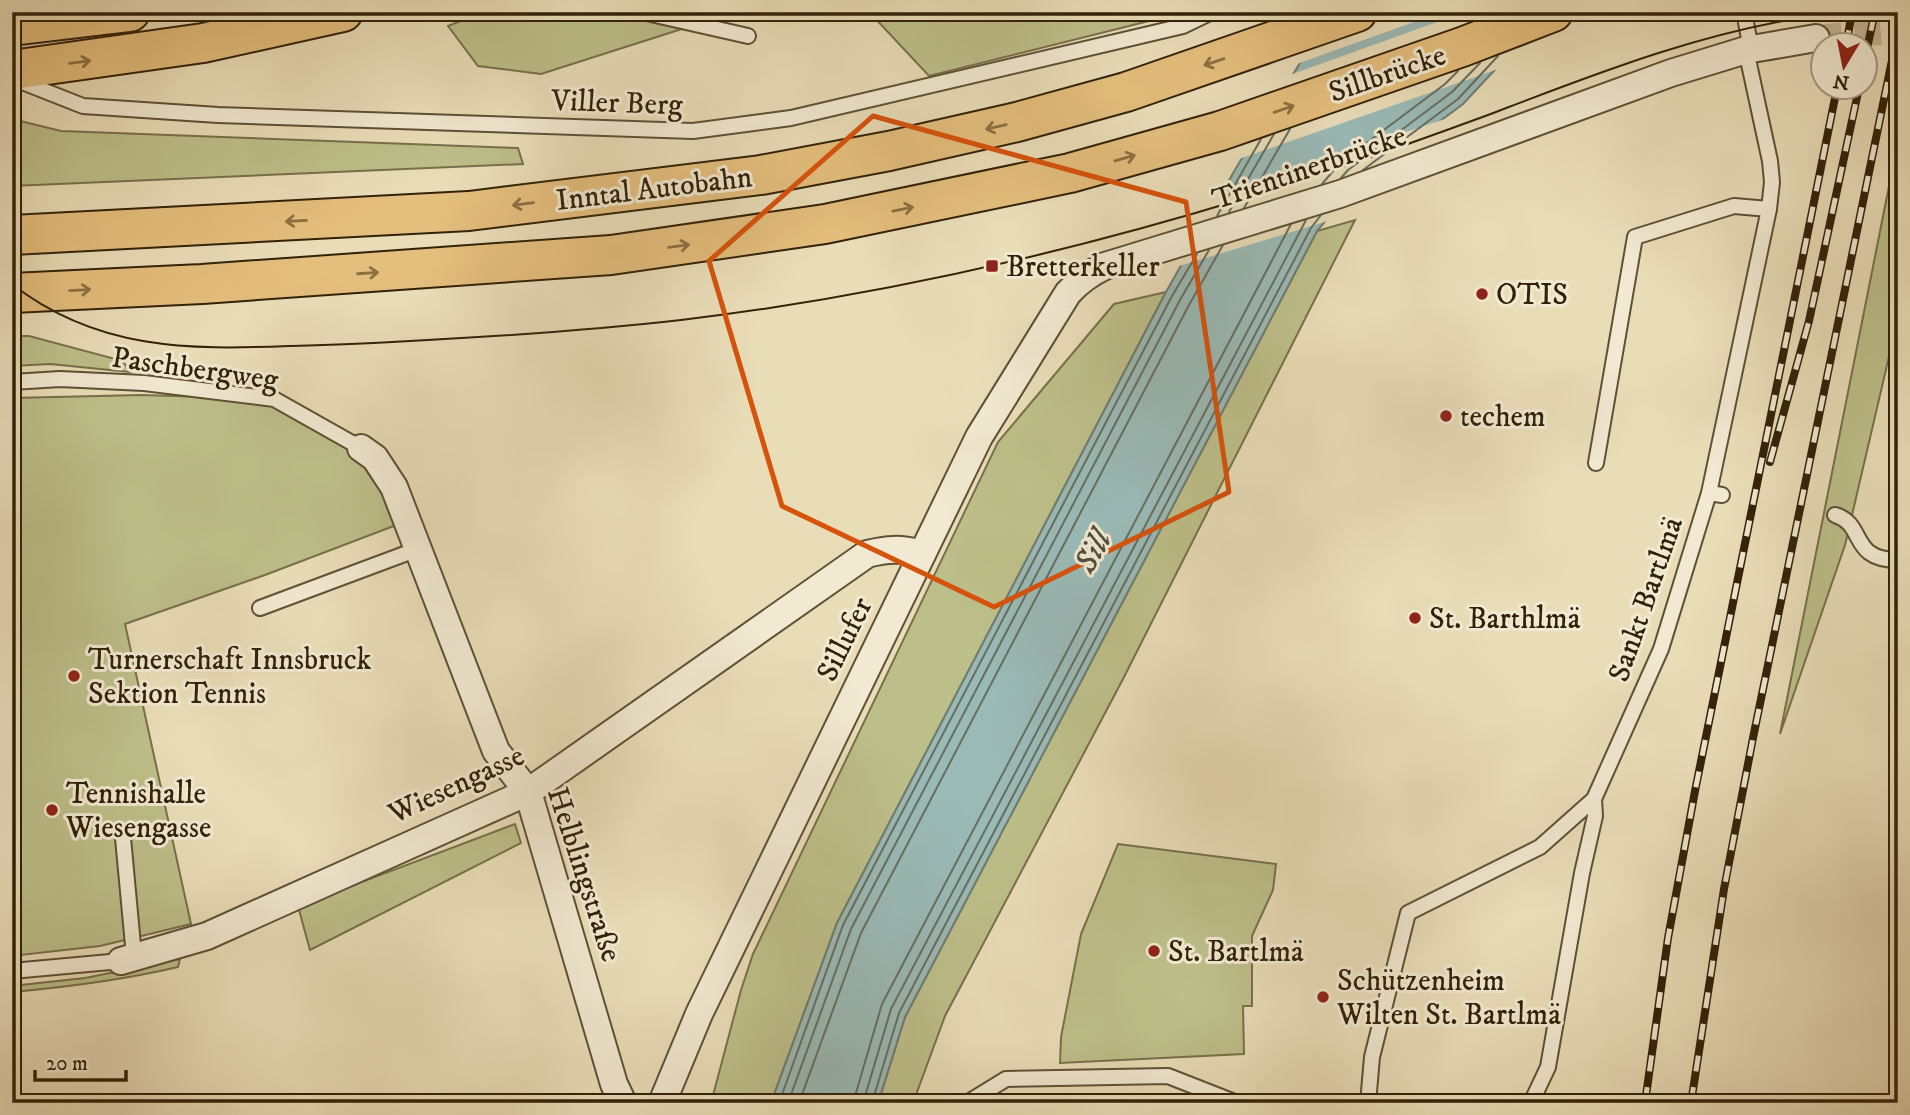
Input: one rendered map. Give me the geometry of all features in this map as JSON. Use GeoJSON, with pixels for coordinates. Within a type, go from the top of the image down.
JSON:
{"type":"FeatureCollection","features":[{"type":"Feature","properties":{"kind":"highway"},"geometry":{"type":"LineString","coordinates":[[12,26],[130,12]]}},
{"type":"Feature","properties":{"kind":"highway"},"geometry":{"type":"LineString","coordinates":[[12,70],[202,43],[343,12]]}},
{"type":"Feature","properties":{"kind":"highway","name":"Inntal Autobahn"},"geometry":{"type":"LineString","coordinates":[[12,235],[469,211],[761,175],[889,151],[1017,122],[1126,92],[1357,12]]}},
{"type":"Feature","properties":{"kind":"highway","name":"Sillbrücke"},"geometry":{"type":"LineString","coordinates":[[1220,131],[1462,47],[1553,12]]}},
{"type":"Feature","properties":{"kind":"highway","name":"Inntal Autobahn"},"geometry":{"type":"LineString","coordinates":[[12,293],[202,284],[611,256],[825,224],[929,204],[1070,173],[1220,131]]}},
{"type":"Feature","properties":{"kind":"street","name":"Trientinerbrücke"},"geometry":{"type":"LineString","coordinates":[[1143,254],[1282,213],[1496,139],[1671,73],[1749,50],[1808,39]]}},
{"type":"Feature","properties":{"kind":"street","name":"Sillufer"},"geometry":{"type":"LineString","coordinates":[[662,1103],[699,1014],[979,437],[1068,293],[1090,272],[1143,254]]}},
{"type":"Feature","properties":{"kind":"street","name":"Helblingstraße"},"geometry":{"type":"LineString","coordinates":[[361,448],[375,458],[386,472],[496,751],[528,792],[614,1084],[623,1103]]}},
{"type":"Feature","properties":{"kind":"street","name":"Wiesengasse"},"geometry":{"type":"LineString","coordinates":[[127,958],[207,936],[528,792],[867,554],[886,549],[903,549],[922,554]]}},
{"type":"Feature","properties":{"kind":"lane"},"geometry":{"type":"LineString","coordinates":[[642,12],[748,36]]}},
{"type":"Feature","properties":{"kind":"lane","name":"Viller Berg"},"geometry":{"type":"LineString","coordinates":[[12,78],[83,106],[218,115],[693,131],[791,118],[1184,26],[1212,12]]}},
{"type":"Feature","properties":{"kind":"lane","name":"Sankt Bartlmä"},"geometry":{"type":"LineString","coordinates":[[1368,1103],[1372,1057],[1408,913],[1540,847],[1594,799],[1661,649],[1716,494],[1772,182],[1744,12]]}},
{"type":"Feature","properties":{"kind":"lane"},"geometry":{"type":"LineString","coordinates":[[1596,463],[1635,237],[1734,206],[1769,209]]}},
{"type":"Feature","properties":{"kind":"lane","name":"Paschbergweg"},"geometry":{"type":"LineString","coordinates":[[12,382],[60,379],[144,383],[274,399],[361,448]]}},
{"type":"Feature","properties":{"kind":"lane"},"geometry":{"type":"LineString","coordinates":[[1835,514],[1844,518],[1874,557],[1898,560]]}},
{"type":"Feature","properties":{"kind":"lane"},"geometry":{"type":"LineString","coordinates":[[260,608],[418,549]]}},
{"type":"Feature","properties":{"kind":"lane"},"geometry":{"type":"LineString","coordinates":[[1531,1103],[1548,1066],[1582,873],[1595,816],[1594,799]]}},
{"type":"Feature","properties":{"kind":"lane"},"geometry":{"type":"LineString","coordinates":[[123,838],[127,958]]}},
{"type":"Feature","properties":{"kind":"lane","name":"Wiesengasse"},"geometry":{"type":"LineString","coordinates":[[12,971],[127,958]]}},
{"type":"Feature","properties":{"kind":"lane"},"geometry":{"type":"LineString","coordinates":[[967,1103],[1006,1079],[1168,1076],[1237,1103]]}},
{"type":"Feature","properties":{"kind":"highlighted area"},"geometry":{"type":"Polygon","coordinates":[[[873,116],[1186,202],[1229,492],[994,607],[782,506],[709,261],[873,116]]]}},
{"type":"Feature","properties":{"kind":"green space"},"geometry":{"type":"Polygon","coordinates":[[[483,12],[735,12],[541,74],[478,66],[448,26],[483,12]]]}},
{"type":"Feature","properties":{"kind":"green space"},"geometry":{"type":"Polygon","coordinates":[[[858,12],[1185,12],[929,76],[872,15],[858,12]]]}},
{"type":"Feature","properties":{"kind":"green space"},"geometry":{"type":"Polygon","coordinates":[[[12,119],[61,131],[518,148],[523,164],[12,186],[12,119]]]}},
{"type":"Feature","properties":{"kind":"green space"},"geometry":{"type":"Polygon","coordinates":[[[1898,141],[1898,318],[1845,545],[1780,734],[1898,141]]]}},
{"type":"Feature","properties":{"kind":"green space"},"geometry":{"type":"Polygon","coordinates":[[[1355,220],[1123,679],[945,1016],[913,1103],[878,1103],[905,1017],[1317,231],[1355,220]]]}},
{"type":"Feature","properties":{"kind":"green space"},"geometry":{"type":"Polygon","coordinates":[[[1166,292],[837,923],[771,1103],[711,1103],[753,954],[998,442],[1114,304],[1166,292]]]}},
{"type":"Feature","properties":{"kind":"green space"},"geometry":{"type":"Polygon","coordinates":[[[12,336],[29,336],[123,361],[130,372],[50,364],[12,366],[12,336]]]}},
{"type":"Feature","properties":{"kind":"green space","name":"Turnerschaft Innsbruck Sektion Tennis"},"geometry":{"type":"Polygon","coordinates":[[[141,395],[274,399],[361,448],[407,521],[125,624],[191,924],[100,946],[12,956],[12,398],[141,395]]]}},
{"type":"Feature","properties":{"kind":"green space"},"geometry":{"type":"Polygon","coordinates":[[[515,824],[521,843],[310,950],[298,906],[515,824]]]}},
{"type":"Feature","properties":{"kind":"green space"},"geometry":{"type":"Polygon","coordinates":[[[1118,844],[1276,864],[1273,890],[1252,936],[1252,1006],[1243,1006],[1244,1054],[1060,1063],[1061,1037],[1081,934],[1118,844]]]}},
{"type":"Feature","properties":{"kind":"green space"},"geometry":{"type":"Polygon","coordinates":[[[180,959],[178,967],[137,976],[12,992],[12,986],[85,978],[180,959]]]}},
{"type":"Feature","properties":{"kind":"water","name":"Sill"},"geometry":{"type":"Polygon","coordinates":[[[1331,12],[1542,12],[1518,45],[1463,104],[1357,183],[1317,231],[905,1017],[878,1103],[771,1103],[837,923],[1166,292],[1236,168],[1331,12]]]}},
{"type":"Feature","properties":{"kind":"pier"},"geometry":{"type":"Polygon","coordinates":[[[1327,12],[1442,12],[1294,65],[1327,12]]]}},
{"type":"Feature","properties":{"kind":"pier"},"geometry":{"type":"Polygon","coordinates":[[[1465,12],[1545,12],[1521,47],[1501,68],[1236,160],[1287,76],[1465,12]]]}},
{"type":"Feature","properties":{"kind":"pier"},"geometry":{"type":"Polygon","coordinates":[[[1451,117],[1359,186],[1331,220],[1176,267],[1217,195],[1451,117]]]}},
{"type":"Feature","properties":{"kind":"tunnel"},"geometry":{"type":"LineString","coordinates":[[1878,32],[1898,30]]}},
{"type":"Feature","properties":{"kind":"tram line"},"geometry":{"type":"LineString","coordinates":[[12,284],[44,306],[77,322],[110,334],[180,346],[353,344],[501,336],[645,324],[753,310],[968,271],[1179,218],[1369,158],[1691,43],[1775,22],[1819,15]]}},
{"type":"Feature","properties":{"kind":"railway"},"geometry":{"type":"LineString","coordinates":[[1848,32],[1852,12]]}},
{"type":"Feature","properties":{"kind":"railway"},"geometry":{"type":"LineString","coordinates":[[1871,32],[1875,12]]}},
{"type":"Feature","properties":{"kind":"railway"},"geometry":{"type":"LineString","coordinates":[[1691,1103],[1724,889],[1753,738],[1898,31]]}},
{"type":"Feature","properties":{"kind":"railway"},"geometry":{"type":"LineString","coordinates":[[1645,1103],[1668,938],[1695,791],[1834,102]]}},
{"type":"Feature","properties":{"kind":"railway"},"geometry":{"type":"LineString","coordinates":[[1770,462],[1809,321],[1856,102]]}},
{"type":"Feature","properties":{"kind":"place","name":"Bretterkeller"},"geometry":{"type":"Point","coordinates":[992,266]}},
{"type":"Feature","properties":{"kind":"place","name":"OTIS"},"geometry":{"type":"Point","coordinates":[1482,294]}},
{"type":"Feature","properties":{"kind":"place","name":"techem"},"geometry":{"type":"Point","coordinates":[1446,416]}},
{"type":"Feature","properties":{"kind":"place","name":"St. Barthlmä"},"geometry":{"type":"Point","coordinates":[1415,618]}},
{"type":"Feature","properties":{"kind":"place","name":"Turnerschaft Innsbruck Sektion Tennis"},"geometry":{"type":"Point","coordinates":[74,676]}},
{"type":"Feature","properties":{"kind":"place","name":"Tennishalle Wiesengasse"},"geometry":{"type":"Point","coordinates":[52,810]}},
{"type":"Feature","properties":{"kind":"place","name":"St. Bartlmä"},"geometry":{"type":"Point","coordinates":[1154,951]}},
{"type":"Feature","properties":{"kind":"place","name":"Schützenheim Wilten St. Bartlmä"},"geometry":{"type":"Point","coordinates":[1323,997]}}]}
